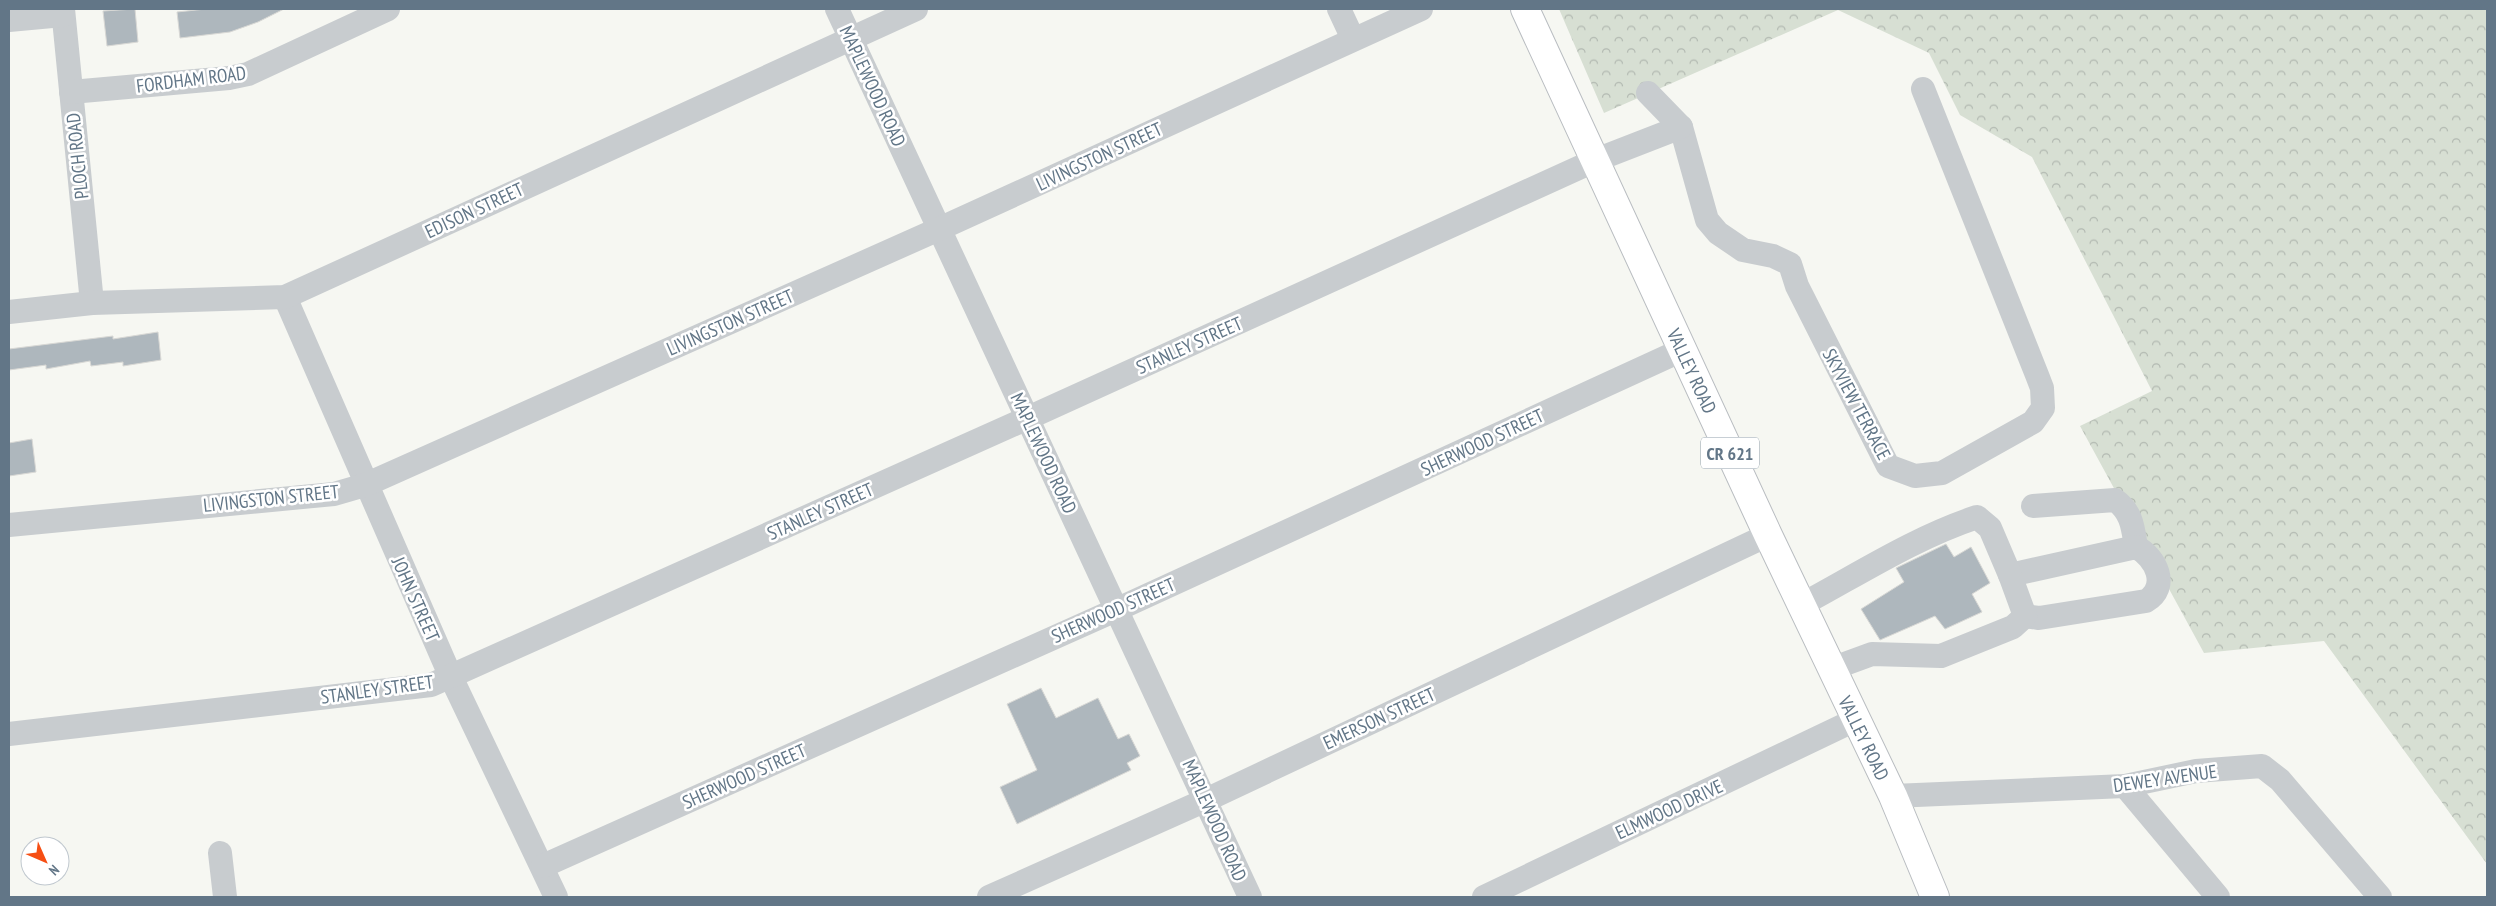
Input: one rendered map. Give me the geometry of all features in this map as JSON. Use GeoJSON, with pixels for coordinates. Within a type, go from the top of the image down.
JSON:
{"type":"FeatureCollection","features":[{"type":"Feature","properties":{"kind":"main road","name":"VALLEY ROAD"},"geometry":{"type":"LineString","coordinates":[[1525,9],[1768,535],[1892,796],[1935,897]]}},
{"type":"Feature","properties":{"kind":"street","name":"FORDHAM ROAD"},"geometry":{"type":"LineString","coordinates":[[71,92],[220,79],[248,74],[388,9]]}},
{"type":"Feature","properties":{"kind":"street","name":"MAPLEWOOD ROAD"},"geometry":{"type":"LineString","coordinates":[[837,9],[1118,609],[1250,897]]}},
{"type":"Feature","properties":{"kind":"street","name":"EDISON STREET"},"geometry":{"type":"LineString","coordinates":[[9,312],[92,304],[284,297],[916,9]]}},
{"type":"Feature","properties":{"kind":"street"},"geometry":{"type":"LineString","coordinates":[[1339,9],[1353,40]]}},
{"type":"Feature","properties":{"kind":"street","name":"LIVINGSTON STREET"},"geometry":{"type":"LineString","coordinates":[[9,525],[334,494],[365,484],[939,229],[1421,9]]}},
{"type":"Feature","properties":{"kind":"street","name":"PLOCH ROAD"},"geometry":{"type":"LineString","coordinates":[[63,12],[92,304]]}},
{"type":"Feature","properties":{"kind":"street"},"geometry":{"type":"LineString","coordinates":[[9,20],[63,12]]}},
{"type":"Feature","properties":{"kind":"street","name":"SKYVIEW TERRACE"},"geometry":{"type":"LineString","coordinates":[[1648,93],[1681,127],[1707,220],[1718,233],[1743,250],[1773,256],[1790,264],[1797,286],[1888,466],[1915,476],[1942,473],[2033,422],[2043,408],[2042,388],[1923,89]]}},
{"type":"Feature","properties":{"kind":"street"},"geometry":{"type":"LineString","coordinates":[[1596,160],[1681,127]]}},
{"type":"Feature","properties":{"kind":"street","name":"STANLEY STREET"},"geometry":{"type":"LineString","coordinates":[[9,734],[431,685],[1028,418],[1596,160]]}},
{"type":"Feature","properties":{"kind":"street","name":"JOHN STREET"},"geometry":{"type":"LineString","coordinates":[[284,297],[450,675],[543,866],[556,897]]}},
{"type":"Feature","properties":{"kind":"street","name":"SHERWOOD STREET"},"geometry":{"type":"LineString","coordinates":[[543,866],[1118,609],[1682,350]]}},
{"type":"Feature","properties":{"kind":"street"},"geometry":{"type":"LineString","coordinates":[[2033,506],[2115,500],[2124,506],[2130,516],[2136,547]]}},
{"type":"Feature","properties":{"kind":"street"},"geometry":{"type":"LineString","coordinates":[[1801,605],[1881,560],[1952,526],[1977,518],[1990,528],[2025,616]]}},
{"type":"Feature","properties":{"kind":"street","name":"EMERSON STREET"},"geometry":{"type":"LineString","coordinates":[[989,897],[1206,800],[1768,535]]}},
{"type":"Feature","properties":{"kind":"street"},"geometry":{"type":"LineString","coordinates":[[2010,575],[2136,547],[2145,552],[2160,577],[2155,596],[2146,600],[2039,618],[2025,616]]}},
{"type":"Feature","properties":{"kind":"street"},"geometry":{"type":"LineString","coordinates":[[1831,669],[1872,654],[1941,656],[2013,627],[2025,616]]}},
{"type":"Feature","properties":{"kind":"street","name":"ELMWOOD DRIVE"},"geometry":{"type":"LineString","coordinates":[[1484,897],[1855,720]]}},
{"type":"Feature","properties":{"kind":"street","name":"DEWEY AVENUE"},"geometry":{"type":"LineString","coordinates":[[1892,796],[2125,786],[2196,771],[2262,766],[2280,780],[2380,897]]}},
{"type":"Feature","properties":{"kind":"street"},"geometry":{"type":"LineString","coordinates":[[2125,786],[2218,897]]}},
{"type":"Feature","properties":{"kind":"street"},"geometry":{"type":"LineString","coordinates":[[220,853],[225,897]]}},
{"type":"Feature","properties":{"kind":"green space"},"geometry":{"type":"Polygon","coordinates":[[[1559,9],[2487,9],[2487,864],[2324,641],[2204,653],[2080,426],[2152,391],[2032,157],[1960,115],[1929,53],[1838,10],[1604,113],[1559,9]]]}},
{"type":"Feature","properties":{"kind":"building"},"geometry":{"type":"Polygon","coordinates":[[[135,9],[138,42],[107,46],[103,11],[135,9]]]}},
{"type":"Feature","properties":{"kind":"building"},"geometry":{"type":"Polygon","coordinates":[[[206,9],[284,9],[258,22],[230,32],[180,38],[177,12],[206,9]]]}},
{"type":"Feature","properties":{"kind":"building"},"geometry":{"type":"Polygon","coordinates":[[[158,332],[161,360],[123,366],[123,362],[91,366],[90,361],[46,369],[46,365],[9,370],[9,349],[113,336],[113,339],[158,332]]]}},
{"type":"Feature","properties":{"kind":"building"},"geometry":{"type":"Polygon","coordinates":[[[32,439],[36,472],[9,476],[9,443],[32,439]]]}},
{"type":"Feature","properties":{"kind":"building"},"geometry":{"type":"Polygon","coordinates":[[[1946,544],[1954,557],[1971,547],[1990,583],[1972,594],[1982,612],[1945,629],[1935,616],[1880,640],[1861,609],[1904,582],[1896,568],[1946,544]]]}},
{"type":"Feature","properties":{"kind":"building"},"geometry":{"type":"Polygon","coordinates":[[[1041,688],[1056,718],[1098,698],[1118,739],[1129,734],[1140,756],[1127,763],[1131,770],[1017,824],[1000,787],[1037,770],[1007,704],[1041,688]]]}}]}
